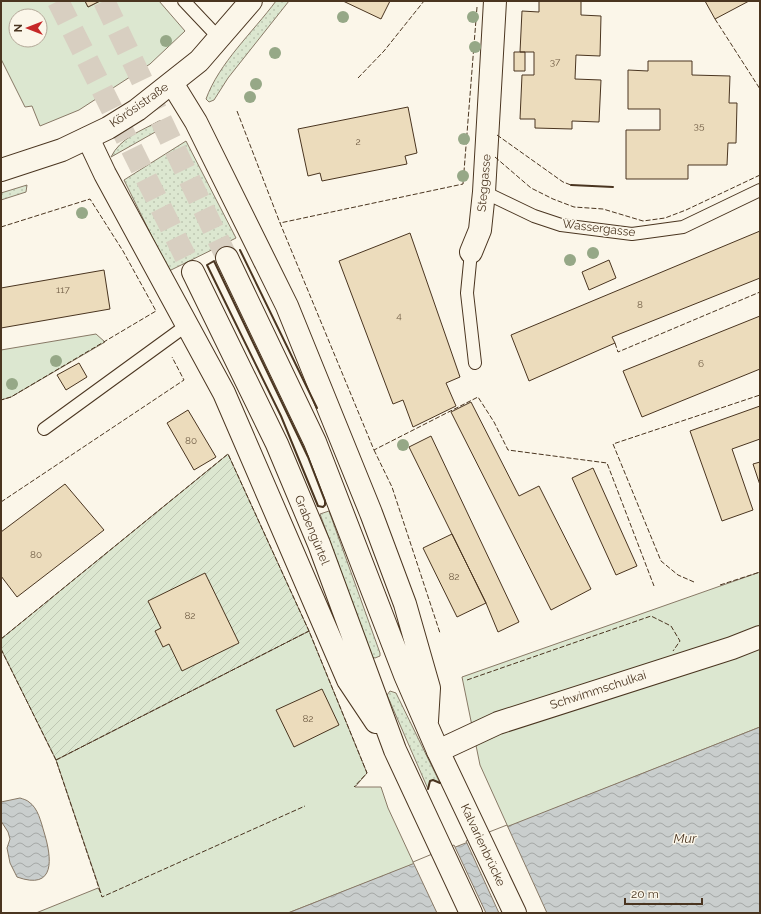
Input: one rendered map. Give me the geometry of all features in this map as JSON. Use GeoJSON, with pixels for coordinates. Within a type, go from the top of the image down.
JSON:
{"type":"FeatureCollection","features":[{"type":"Feature","properties":{"kind":"main road","name":"Körösistraße"},"geometry":{"type":"LineString","coordinates":[[1,170],[62,150],[88,138],[137,110],[199,61],[251,1]]}},
{"type":"Feature","properties":{"kind":"main road","name":"Steggasse"},"geometry":{"type":"LineString","coordinates":[[471,252],[480,230],[484,192],[495,1]]}},
{"type":"Feature","properties":{"kind":"main road"},"geometry":{"type":"LineString","coordinates":[[172,83],[196,122],[287,306],[371,513],[404,604],[429,688],[426,724]]}},
{"type":"Feature","properties":{"kind":"main road"},"geometry":{"type":"LineString","coordinates":[[88,138],[105,174],[224,393],[348,680],[395,750]]}},
{"type":"Feature","properties":{"kind":"main road"},"geometry":{"type":"LineString","coordinates":[[227,258],[315,442],[405,674],[438,751]]}},
{"type":"Feature","properties":{"kind":"main road","name":"Grabengürtel"},"geometry":{"type":"LineString","coordinates":[[194,272],[277,444],[319,544],[395,750],[471,913]]}},
{"type":"Feature","properties":{"kind":"main road","name":"Schwimmschulkai"},"geometry":{"type":"LineString","coordinates":[[438,751],[498,723],[732,648],[760,637]]}},
{"type":"Feature","properties":{"kind":"main road","name":"Kalvarienbrücke"},"geometry":{"type":"LineString","coordinates":[[438,751],[515,913]]}},
{"type":"Feature","properties":{"kind":"lane"},"geometry":{"type":"LineString","coordinates":[[184,1],[219,38]]}},
{"type":"Feature","properties":{"kind":"lane","name":"Wassergasse"},"geometry":{"type":"LineString","coordinates":[[484,192],[534,216],[561,225],[632,234],[684,228],[760,190]]}},
{"type":"Feature","properties":{"kind":"lane","name":"Steggasse"},"geometry":{"type":"LineString","coordinates":[[471,252],[467,293],[475,364]]}},
{"type":"Feature","properties":{"kind":"lane"},"geometry":{"type":"LineString","coordinates":[[44,429],[187,325]]}},
{"type":"Feature","properties":{"kind":"green space"},"geometry":{"type":"Polygon","coordinates":[[[1,1],[85,1],[88,7],[100,1],[159,1],[185,31],[150,64],[79,110],[40,126],[32,106],[25,107],[1,59],[1,1]]]}},
{"type":"Feature","properties":{"kind":"green space"},"geometry":{"type":"Polygon","coordinates":[[[276,1],[289,1],[228,78],[214,100],[209,102],[206,99],[219,73],[237,48],[276,1]]]}},
{"type":"Feature","properties":{"kind":"green space"},"geometry":{"type":"Polygon","coordinates":[[[165,120],[173,122],[111,157],[115,150],[125,140],[159,121],[165,120]]]}},
{"type":"Feature","properties":{"kind":"green space"},"geometry":{"type":"Polygon","coordinates":[[[186,141],[236,238],[169,271],[124,180],[186,141]]]}},
{"type":"Feature","properties":{"kind":"green space"},"geometry":{"type":"Polygon","coordinates":[[[27,185],[26,192],[1,200],[1,193],[27,185]]]}},
{"type":"Feature","properties":{"kind":"green space"},"geometry":{"type":"Polygon","coordinates":[[[96,334],[105,342],[11,397],[1,400],[1,350],[96,334]]]}},
{"type":"Feature","properties":{"kind":"green space"},"geometry":{"type":"Polygon","coordinates":[[[228,454],[309,631],[56,760],[1,649],[1,639],[228,454]]]}},
{"type":"Feature","properties":{"kind":"green space"},"geometry":{"type":"Polygon","coordinates":[[[329,511],[380,653],[380,656],[375,658],[372,657],[320,514],[329,511]]]}},
{"type":"Feature","properties":{"kind":"green space"},"geometry":{"type":"Polygon","coordinates":[[[760,572],[760,727],[508,827],[480,765],[462,677],[760,572]]]}},
{"type":"Feature","properties":{"kind":"green space"},"geometry":{"type":"Polygon","coordinates":[[[309,631],[367,773],[355,787],[381,787],[388,808],[414,864],[288,913],[36,913],[98,888],[101,893],[56,760],[309,631]]]}},
{"type":"Feature","properties":{"kind":"green space"},"geometry":{"type":"Polygon","coordinates":[[[390,691],[396,693],[440,783],[433,780],[430,781],[428,789],[387,695],[390,691]]]}},
{"type":"Feature","properties":{"kind":"water","name":"Mur"},"geometry":{"type":"Polygon","coordinates":[[[760,727],[760,913],[288,913],[760,727]]]}},
{"type":"Feature","properties":{"kind":"water"},"geometry":{"type":"Polygon","coordinates":[[[20,798],[28,801],[37,811],[47,842],[49,852],[48,870],[45,876],[39,880],[30,880],[17,877],[10,863],[7,848],[10,839],[8,832],[1,821],[1,802],[20,798]]]}},
{"type":"Feature","properties":{"kind":"pier"},"geometry":{"type":"Polygon","coordinates":[[[507,825],[547,913],[499,913],[466,841],[507,825]]]}},
{"type":"Feature","properties":{"kind":"pier"},"geometry":{"type":"Polygon","coordinates":[[[454,845],[486,913],[437,913],[413,862],[454,845]]]}},
{"type":"Feature","properties":{"kind":"building"},"geometry":{"type":"Polygon","coordinates":[[[85,1],[100,1],[88,7],[85,1]]]}},
{"type":"Feature","properties":{"kind":"building"},"geometry":{"type":"Polygon","coordinates":[[[343,1],[390,1],[381,19],[343,1]]]}},
{"type":"Feature","properties":{"kind":"building"},"geometry":{"type":"Polygon","coordinates":[[[539,1],[581,1],[581,15],[601,16],[600,56],[576,55],[575,79],[601,80],[599,122],[572,121],[572,129],[535,128],[535,119],[520,119],[522,75],[534,75],[534,52],[520,52],[522,11],[539,12],[539,1]]]}},
{"type":"Feature","properties":{"kind":"building"},"geometry":{"type":"Polygon","coordinates":[[[705,1],[749,1],[715,19],[705,1]]]}},
{"type":"Feature","properties":{"kind":"building"},"geometry":{"type":"Polygon","coordinates":[[[514,52],[525,52],[525,71],[514,71],[514,52]]]}},
{"type":"Feature","properties":{"kind":"building"},"geometry":{"type":"Polygon","coordinates":[[[648,61],[692,61],[692,75],[730,76],[729,103],[737,103],[736,143],[728,143],[727,165],[688,165],[688,179],[626,179],[626,130],[660,130],[660,109],[628,109],[628,70],[648,71],[648,61]]]}},
{"type":"Feature","properties":{"kind":"building"},"geometry":{"type":"Polygon","coordinates":[[[408,107],[417,153],[405,156],[407,164],[322,181],[320,173],[308,176],[298,129],[408,107]]]}},
{"type":"Feature","properties":{"kind":"building"},"geometry":{"type":"Polygon","coordinates":[[[760,231],[760,278],[612,337],[615,343],[529,381],[511,335],[760,231]]]}},
{"type":"Feature","properties":{"kind":"building"},"geometry":{"type":"Polygon","coordinates":[[[410,233],[460,377],[446,383],[456,406],[413,427],[403,400],[393,404],[339,261],[410,233]]]}},
{"type":"Feature","properties":{"kind":"building"},"geometry":{"type":"Polygon","coordinates":[[[609,260],[616,278],[589,290],[582,272],[609,260]]]}},
{"type":"Feature","properties":{"kind":"building"},"geometry":{"type":"Polygon","coordinates":[[[104,270],[110,309],[1,328],[1,288],[104,270]]]}},
{"type":"Feature","properties":{"kind":"building"},"geometry":{"type":"Polygon","coordinates":[[[760,316],[760,369],[642,417],[623,371],[760,316]]]}},
{"type":"Feature","properties":{"kind":"building"},"geometry":{"type":"Polygon","coordinates":[[[79,363],[87,377],[66,390],[57,375],[79,363]]]}},
{"type":"Feature","properties":{"kind":"building"},"geometry":{"type":"Polygon","coordinates":[[[471,402],[519,496],[539,486],[591,589],[551,610],[451,412],[471,402]]]}},
{"type":"Feature","properties":{"kind":"building"},"geometry":{"type":"Polygon","coordinates":[[[760,406],[760,439],[732,449],[753,510],[722,521],[690,431],[760,406]]]}},
{"type":"Feature","properties":{"kind":"building"},"geometry":{"type":"Polygon","coordinates":[[[188,410],[216,457],[194,470],[167,423],[188,410]]]}},
{"type":"Feature","properties":{"kind":"building"},"geometry":{"type":"Polygon","coordinates":[[[431,436],[519,622],[498,632],[486,603],[409,447],[431,436]]]}},
{"type":"Feature","properties":{"kind":"building"},"geometry":{"type":"Polygon","coordinates":[[[760,462],[760,485],[753,464],[760,462]]]}},
{"type":"Feature","properties":{"kind":"building"},"geometry":{"type":"Polygon","coordinates":[[[593,468],[637,566],[616,575],[572,478],[593,468]]]}},
{"type":"Feature","properties":{"kind":"building"},"geometry":{"type":"Polygon","coordinates":[[[65,484],[104,530],[17,597],[1,576],[1,532],[65,484]]]}},
{"type":"Feature","properties":{"kind":"building"},"geometry":{"type":"Polygon","coordinates":[[[452,534],[486,603],[457,617],[423,548],[452,534]]]}},
{"type":"Feature","properties":{"kind":"building"},"geometry":{"type":"Polygon","coordinates":[[[205,573],[239,643],[182,671],[169,644],[163,647],[155,631],[161,628],[148,601],[205,573]]]}},
{"type":"Feature","properties":{"kind":"building"},"geometry":{"type":"Polygon","coordinates":[[[322,689],[339,725],[294,747],[276,710],[322,689]]]}},
{"type":"Feature","properties":{"kind":"tunnel"},"geometry":{"type":"LineString","coordinates":[[58,1],[193,272]]}},
{"type":"Feature","properties":{"kind":"tunnel"},"geometry":{"type":"LineString","coordinates":[[104,1],[227,258]]}},
{"type":"Feature","properties":{"kind":"fence"},"geometry":{"type":"LineString","coordinates":[[358,78],[384,51],[424,1]]}},
{"type":"Feature","properties":{"kind":"fence"},"geometry":{"type":"LineString","coordinates":[[477,7],[463,184],[280,223],[374,450],[478,397],[494,422],[508,450],[607,463],[654,586]]}},
{"type":"Feature","properties":{"kind":"fence"},"geometry":{"type":"LineString","coordinates":[[715,19],[760,89]]}},
{"type":"Feature","properties":{"kind":"fence"},"geometry":{"type":"LineString","coordinates":[[237,111],[280,223]]}},
{"type":"Feature","properties":{"kind":"fence"},"geometry":{"type":"LineString","coordinates":[[497,135],[563,182],[571,185]]}},
{"type":"Feature","properties":{"kind":"fence"},"geometry":{"type":"LineString","coordinates":[[495,157],[531,188],[553,199],[574,207],[603,209],[643,221],[665,218],[686,210],[760,175]]}},
{"type":"Feature","properties":{"kind":"fence"},"geometry":{"type":"LineString","coordinates":[[1,227],[90,199],[123,251],[156,311],[11,397],[1,400]]}},
{"type":"Feature","properties":{"kind":"fence"},"geometry":{"type":"LineString","coordinates":[[615,343],[618,352],[760,292]]}},
{"type":"Feature","properties":{"kind":"fence"},"geometry":{"type":"LineString","coordinates":[[1,502],[184,380],[172,357]]}},
{"type":"Feature","properties":{"kind":"fence"},"geometry":{"type":"LineString","coordinates":[[694,582],[678,575],[661,561],[613,444],[760,395]]}},
{"type":"Feature","properties":{"kind":"fence"},"geometry":{"type":"LineString","coordinates":[[374,450],[392,487],[440,633]]}},
{"type":"Feature","properties":{"kind":"fence"},"geometry":{"type":"LineString","coordinates":[[1,639],[228,454],[309,631],[367,773],[354,787]]}},
{"type":"Feature","properties":{"kind":"fence"},"geometry":{"type":"LineString","coordinates":[[720,585],[760,572]]}},
{"type":"Feature","properties":{"kind":"fence"},"geometry":{"type":"LineString","coordinates":[[467,680],[651,616],[671,626],[680,641],[673,651]]}},
{"type":"Feature","properties":{"kind":"fence"},"geometry":{"type":"LineString","coordinates":[[56,760],[309,631]]}},
{"type":"Feature","properties":{"kind":"fence"},"geometry":{"type":"LineString","coordinates":[[1,649],[56,760],[102,897],[305,806]]}},
{"type":"Feature","properties":{"kind":"wall"},"geometry":{"type":"LineString","coordinates":[[571,185],[613,187]]}},
{"type":"Feature","properties":{"kind":"wall"},"geometry":{"type":"LineString","coordinates":[[240,250],[317,408]]}},
{"type":"Feature","properties":{"kind":"wall"},"geometry":{"type":"LineString","coordinates":[[214,261],[308,457],[325,501],[325,505],[323,507],[318,506],[281,416],[207,265],[214,261]]}},
{"type":"Feature","properties":{"kind":"wall"},"geometry":{"type":"LineString","coordinates":[[428,789],[430,781],[433,780],[440,783]]}}]}
